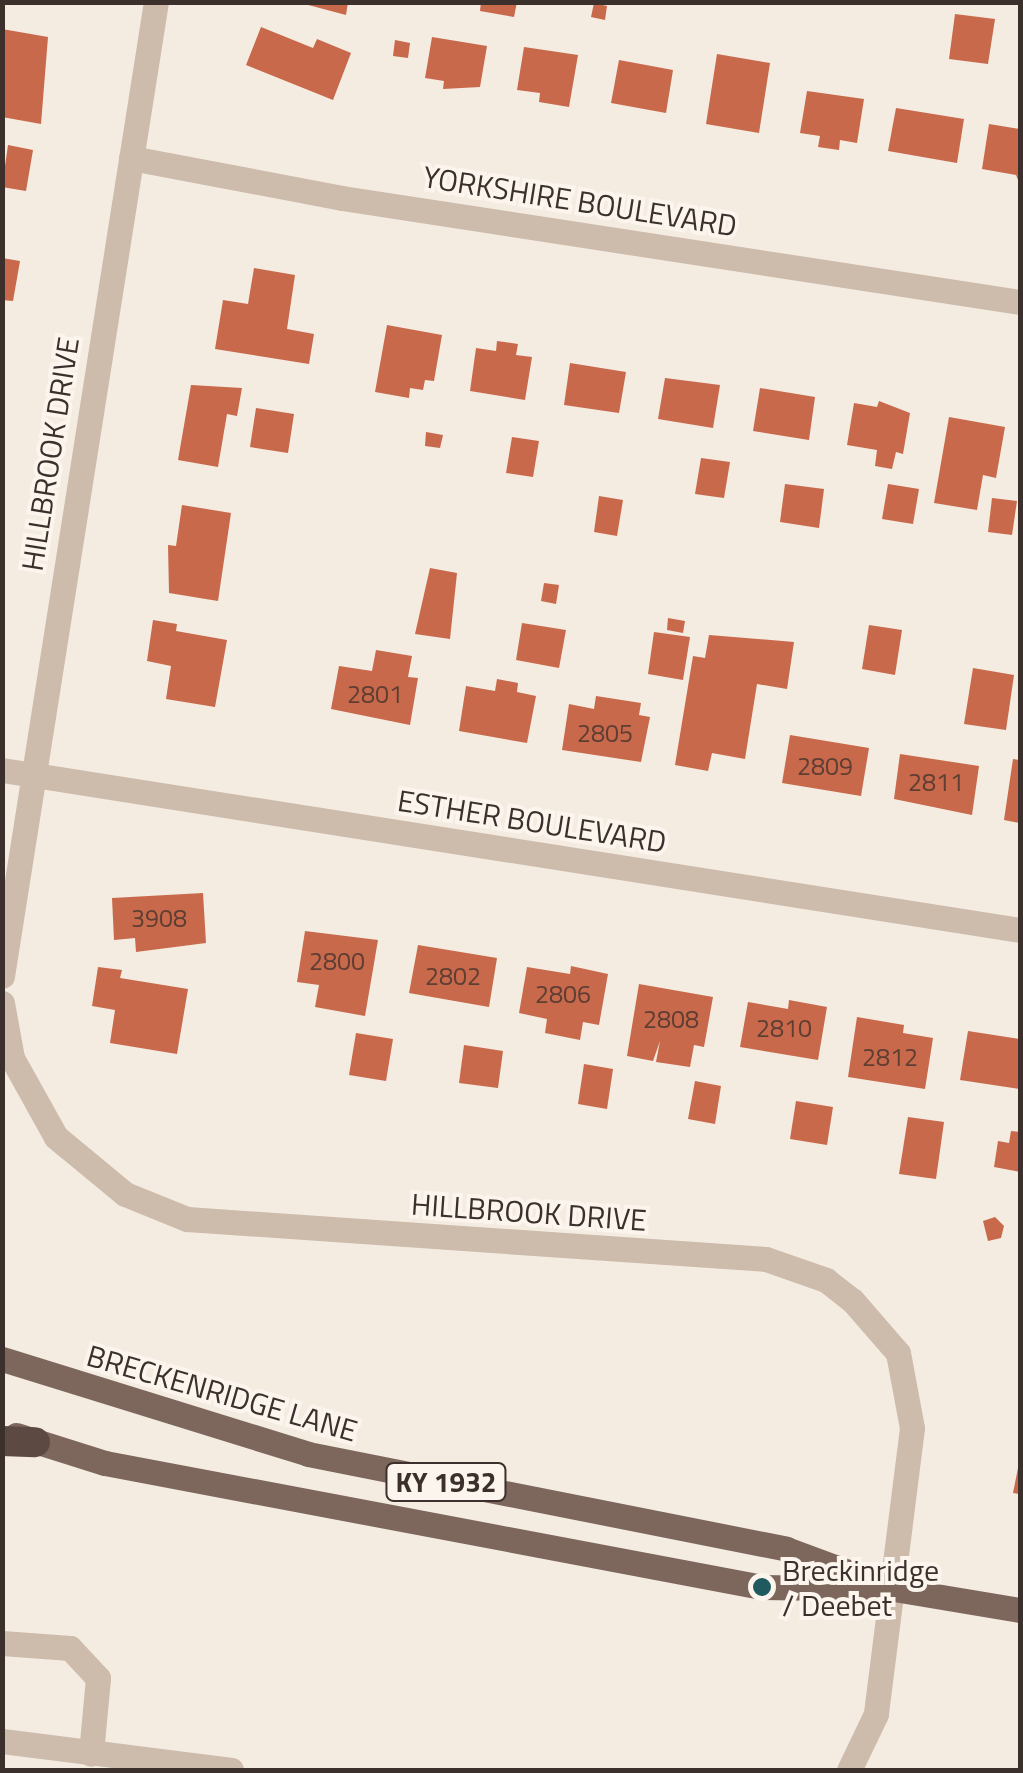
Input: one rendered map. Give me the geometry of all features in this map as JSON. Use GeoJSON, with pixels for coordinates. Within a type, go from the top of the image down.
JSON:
{"type":"FeatureCollection","features":[{"type":"Feature","properties":{"kind":"highway"},"geometry":{"type":"LineString","coordinates":[[2,1442],[35,1442]]}},
{"type":"Feature","properties":{"kind":"main road","name":"BRECKENRIDGE LANE"},"geometry":{"type":"LineString","coordinates":[[2,1359],[308,1454],[786,1549],[894,1590]]}},
{"type":"Feature","properties":{"kind":"main road","name":"BRECKENRIDGE LANE"},"geometry":{"type":"LineString","coordinates":[[2,1430],[105,1463],[762,1586],[894,1590],[1020,1610]]}},
{"type":"Feature","properties":{"kind":"street","name":"HILLBROOK DRIVE"},"geometry":{"type":"LineString","coordinates":[[2,976],[156,2]]}},
{"type":"Feature","properties":{"kind":"street","name":"YORKSHIRE BOULEVARD"},"geometry":{"type":"LineString","coordinates":[[131,158],[342,198],[1020,302]]}},
{"type":"Feature","properties":{"kind":"street","name":"ESTHER BOULEVARD"},"geometry":{"type":"LineString","coordinates":[[2,770],[1020,930]]}},
{"type":"Feature","properties":{"kind":"street","name":"HILLBROOK DRIVE"},"geometry":{"type":"LineString","coordinates":[[2,1002],[12,1058],[56,1137],[124,1194],[186,1220],[766,1259],[826,1280],[880,1326],[907,1385],[912,1428],[876,1714],[849,1770]]}},
{"type":"Feature","properties":{"kind":"street"},"geometry":{"type":"LineString","coordinates":[[2,1643],[70,1648],[98,1678],[91,1754]]}},
{"type":"Feature","properties":{"kind":"street"},"geometry":{"type":"LineString","coordinates":[[2,1741],[231,1770]]}},
{"type":"Feature","properties":{"kind":"building"},"geometry":{"type":"Polygon","coordinates":[[[297,2],[348,2],[346,15],[297,2]]]}},
{"type":"Feature","properties":{"kind":"building"},"geometry":{"type":"Polygon","coordinates":[[[481,2],[517,2],[514,17],[480,11],[481,2]]]}},
{"type":"Feature","properties":{"kind":"building"},"geometry":{"type":"Polygon","coordinates":[[[594,3],[607,6],[605,20],[591,17],[594,3]]]}},
{"type":"Feature","properties":{"kind":"building"},"geometry":{"type":"Polygon","coordinates":[[[955,14],[995,19],[988,64],[949,59],[955,14]]]}},
{"type":"Feature","properties":{"kind":"building"},"geometry":{"type":"Polygon","coordinates":[[[261,27],[313,48],[317,39],[351,53],[333,100],[246,65],[261,27]]]}},
{"type":"Feature","properties":{"kind":"building"},"geometry":{"type":"Polygon","coordinates":[[[2,29],[48,37],[41,124],[2,117],[2,29]]]}},
{"type":"Feature","properties":{"kind":"building"},"geometry":{"type":"Polygon","coordinates":[[[432,37],[487,46],[480,87],[443,89],[444,81],[425,78],[432,37]]]}},
{"type":"Feature","properties":{"kind":"building"},"geometry":{"type":"Polygon","coordinates":[[[395,40],[410,43],[408,58],[393,56],[395,40]]]}},
{"type":"Feature","properties":{"kind":"building"},"geometry":{"type":"Polygon","coordinates":[[[524,47],[578,55],[569,107],[539,102],[540,93],[517,90],[524,47]]]}},
{"type":"Feature","properties":{"kind":"building"},"geometry":{"type":"Polygon","coordinates":[[[717,54],[770,63],[759,133],[706,124],[717,54]]]}},
{"type":"Feature","properties":{"kind":"building"},"geometry":{"type":"Polygon","coordinates":[[[619,60],[673,70],[666,113],[611,103],[619,60]]]}},
{"type":"Feature","properties":{"kind":"building"},"geometry":{"type":"Polygon","coordinates":[[[807,91],[864,99],[857,143],[840,140],[839,150],[818,147],[820,136],[800,133],[807,91]]]}},
{"type":"Feature","properties":{"kind":"building"},"geometry":{"type":"Polygon","coordinates":[[[896,108],[964,119],[957,163],[888,151],[896,108]]]}},
{"type":"Feature","properties":{"kind":"building"},"geometry":{"type":"Polygon","coordinates":[[[989,124],[1020,129],[1020,185],[1016,175],[982,169],[989,124]]]}},
{"type":"Feature","properties":{"kind":"building"},"geometry":{"type":"Polygon","coordinates":[[[8,145],[33,150],[26,191],[2,187],[8,145]]]}},
{"type":"Feature","properties":{"kind":"building"},"geometry":{"type":"Polygon","coordinates":[[[2,258],[20,261],[13,301],[2,300],[2,258]]]}},
{"type":"Feature","properties":{"kind":"building"},"geometry":{"type":"Polygon","coordinates":[[[254,268],[295,275],[287,329],[314,334],[309,364],[215,349],[223,300],[248,304],[254,268]]]}},
{"type":"Feature","properties":{"kind":"building"},"geometry":{"type":"Polygon","coordinates":[[[387,325],[442,335],[434,381],[425,380],[423,390],[410,388],[409,398],[375,392],[387,325]]]}},
{"type":"Feature","properties":{"kind":"building"},"geometry":{"type":"Polygon","coordinates":[[[497,341],[518,344],[516,355],[532,357],[525,400],[470,391],[476,348],[496,351],[497,341]]]}},
{"type":"Feature","properties":{"kind":"building"},"geometry":{"type":"Polygon","coordinates":[[[570,363],[626,372],[619,413],[564,405],[570,363]]]}},
{"type":"Feature","properties":{"kind":"building"},"geometry":{"type":"Polygon","coordinates":[[[665,378],[720,385],[713,428],[658,419],[665,378]]]}},
{"type":"Feature","properties":{"kind":"building"},"geometry":{"type":"Polygon","coordinates":[[[191,385],[242,388],[237,416],[227,414],[218,467],[178,460],[191,385]]]}},
{"type":"Feature","properties":{"kind":"building"},"geometry":{"type":"Polygon","coordinates":[[[760,388],[815,397],[809,440],[753,431],[760,388]]]}},
{"type":"Feature","properties":{"kind":"building"},"geometry":{"type":"Polygon","coordinates":[[[879,401],[910,413],[903,454],[896,452],[892,469],[875,466],[877,450],[847,445],[854,403],[877,407],[879,401]]]}},
{"type":"Feature","properties":{"kind":"building"},"geometry":{"type":"Polygon","coordinates":[[[256,408],[294,414],[288,453],[250,447],[256,408]]]}},
{"type":"Feature","properties":{"kind":"building"},"geometry":{"type":"Polygon","coordinates":[[[949,417],[1005,427],[996,478],[983,475],[977,510],[934,503],[949,417]]]}},
{"type":"Feature","properties":{"kind":"building"},"geometry":{"type":"Polygon","coordinates":[[[426,432],[443,435],[440,448],[425,446],[426,432]]]}},
{"type":"Feature","properties":{"kind":"building"},"geometry":{"type":"Polygon","coordinates":[[[512,437],[539,441],[533,477],[506,473],[512,437]]]}},
{"type":"Feature","properties":{"kind":"building"},"geometry":{"type":"Polygon","coordinates":[[[701,458],[730,462],[724,498],[695,494],[701,458]]]}},
{"type":"Feature","properties":{"kind":"building"},"geometry":{"type":"Polygon","coordinates":[[[785,484],[824,489],[819,528],[780,522],[785,484]]]}},
{"type":"Feature","properties":{"kind":"building"},"geometry":{"type":"Polygon","coordinates":[[[888,484],[919,489],[913,524],[882,519],[888,484]]]}},
{"type":"Feature","properties":{"kind":"building"},"geometry":{"type":"Polygon","coordinates":[[[599,496],[623,500],[617,536],[594,532],[599,496]]]}},
{"type":"Feature","properties":{"kind":"building"},"geometry":{"type":"Polygon","coordinates":[[[992,498],[1017,501],[1012,535],[988,532],[992,498]]]}},
{"type":"Feature","properties":{"kind":"building"},"geometry":{"type":"Polygon","coordinates":[[[182,505],[231,513],[218,601],[169,593],[168,545],[176,546],[182,505]]]}},
{"type":"Feature","properties":{"kind":"building"},"geometry":{"type":"Polygon","coordinates":[[[430,568],[457,573],[450,639],[415,634],[430,568]]]}},
{"type":"Feature","properties":{"kind":"building"},"geometry":{"type":"Polygon","coordinates":[[[544,583],[559,585],[556,604],[541,601],[544,583]]]}},
{"type":"Feature","properties":{"kind":"building"},"geometry":{"type":"Polygon","coordinates":[[[668,618],[685,621],[683,633],[667,630],[668,618]]]}},
{"type":"Feature","properties":{"kind":"building"},"geometry":{"type":"Polygon","coordinates":[[[153,620],[177,624],[176,631],[227,640],[215,707],[166,699],[171,666],[147,661],[153,620]]]}},
{"type":"Feature","properties":{"kind":"building"},"geometry":{"type":"Polygon","coordinates":[[[522,623],[566,630],[559,668],[516,660],[522,623]]]}},
{"type":"Feature","properties":{"kind":"building"},"geometry":{"type":"Polygon","coordinates":[[[869,625],[902,630],[895,675],[862,669],[869,625]]]}},
{"type":"Feature","properties":{"kind":"building"},"geometry":{"type":"Polygon","coordinates":[[[654,632],[690,637],[683,680],[648,674],[654,632]]]}},
{"type":"Feature","properties":{"kind":"building"},"geometry":{"type":"Polygon","coordinates":[[[709,635],[794,642],[787,689],[757,684],[745,759],[712,753],[708,771],[675,765],[693,656],[705,658],[709,635]]]}},
{"type":"Feature","properties":{"kind":"building"},"geometry":{"type":"Polygon","coordinates":[[[376,650],[412,656],[408,677],[418,678],[410,725],[331,709],[339,666],[372,671],[376,650]]]}},
{"type":"Feature","properties":{"kind":"building"},"geometry":{"type":"Polygon","coordinates":[[[973,668],[1014,675],[1006,730],[964,724],[973,668]]]}},
{"type":"Feature","properties":{"kind":"building"},"geometry":{"type":"Polygon","coordinates":[[[497,679],[518,683],[517,692],[536,696],[527,743],[459,731],[466,686],[495,691],[497,679]]]}},
{"type":"Feature","properties":{"kind":"building"},"geometry":{"type":"Polygon","coordinates":[[[596,696],[641,703],[639,715],[650,717],[641,762],[562,750],[569,704],[594,709],[596,696]]]}},
{"type":"Feature","properties":{"kind":"building"},"geometry":{"type":"Polygon","coordinates":[[[790,735],[869,748],[861,796],[782,783],[790,735]]]}},
{"type":"Feature","properties":{"kind":"building"},"geometry":{"type":"Polygon","coordinates":[[[900,754],[979,766],[972,815],[894,799],[900,754]]]}},
{"type":"Feature","properties":{"kind":"building"},"geometry":{"type":"Polygon","coordinates":[[[1013,759],[1020,760],[1020,823],[1004,820],[1013,759]]]}},
{"type":"Feature","properties":{"kind":"building"},"geometry":{"type":"Polygon","coordinates":[[[203,893],[206,943],[136,952],[135,938],[114,940],[112,898],[203,893]]]}},
{"type":"Feature","properties":{"kind":"building"},"geometry":{"type":"Polygon","coordinates":[[[305,931],[378,940],[365,1016],[315,1007],[319,985],[297,982],[305,931]]]}},
{"type":"Feature","properties":{"kind":"building"},"geometry":{"type":"Polygon","coordinates":[[[418,945],[497,958],[489,1007],[409,993],[418,945]]]}},
{"type":"Feature","properties":{"kind":"building"},"geometry":{"type":"Polygon","coordinates":[[[571,966],[608,974],[599,1025],[583,1022],[580,1040],[545,1033],[547,1019],[519,1013],[527,967],[570,974],[571,966]]]}},
{"type":"Feature","properties":{"kind":"building"},"geometry":{"type":"Polygon","coordinates":[[[98,967],[122,970],[120,978],[188,989],[177,1054],[110,1043],[115,1010],[92,1006],[98,967]]]}},
{"type":"Feature","properties":{"kind":"building"},"geometry":{"type":"Polygon","coordinates":[[[639,984],[713,997],[704,1047],[694,1045],[690,1067],[656,1062],[660,1041],[653,1061],[627,1056],[639,984]]]}},
{"type":"Feature","properties":{"kind":"building"},"geometry":{"type":"Polygon","coordinates":[[[789,1000],[827,1007],[818,1060],[740,1047],[748,1002],[788,1009],[789,1000]]]}},
{"type":"Feature","properties":{"kind":"building"},"geometry":{"type":"Polygon","coordinates":[[[857,1017],[904,1025],[903,1033],[933,1038],[925,1089],[848,1077],[857,1017]]]}},
{"type":"Feature","properties":{"kind":"building"},"geometry":{"type":"Polygon","coordinates":[[[968,1031],[1020,1039],[1020,1089],[960,1080],[968,1031]]]}},
{"type":"Feature","properties":{"kind":"building"},"geometry":{"type":"Polygon","coordinates":[[[356,1033],[393,1039],[386,1081],[349,1075],[356,1033]]]}},
{"type":"Feature","properties":{"kind":"building"},"geometry":{"type":"Polygon","coordinates":[[[464,1045],[503,1051],[498,1088],[459,1083],[464,1045]]]}},
{"type":"Feature","properties":{"kind":"building"},"geometry":{"type":"Polygon","coordinates":[[[584,1064],[613,1069],[607,1109],[578,1104],[584,1064]]]}},
{"type":"Feature","properties":{"kind":"building"},"geometry":{"type":"Polygon","coordinates":[[[695,1081],[721,1086],[715,1124],[688,1119],[695,1081]]]}},
{"type":"Feature","properties":{"kind":"building"},"geometry":{"type":"Polygon","coordinates":[[[796,1101],[833,1107],[827,1145],[790,1139],[796,1101]]]}},
{"type":"Feature","properties":{"kind":"building"},"geometry":{"type":"Polygon","coordinates":[[[908,1117],[944,1122],[936,1179],[899,1174],[908,1117]]]}},
{"type":"Feature","properties":{"kind":"building"},"geometry":{"type":"Polygon","coordinates":[[[1011,1131],[1020,1132],[1020,1172],[994,1167],[998,1141],[1009,1143],[1011,1131]]]}},
{"type":"Feature","properties":{"kind":"building"},"geometry":{"type":"Polygon","coordinates":[[[995,1217],[1004,1226],[1001,1238],[988,1241],[983,1221],[995,1217]]]}},
{"type":"Feature","properties":{"kind":"building"},"geometry":{"type":"Polygon","coordinates":[[[1020,1458],[1020,1494],[1013,1493],[1020,1458]]]}},
{"type":"Feature","properties":{"kind":"place","name":"Breckinridge / Deebet"},"geometry":{"type":"Point","coordinates":[762,1587]}}]}
